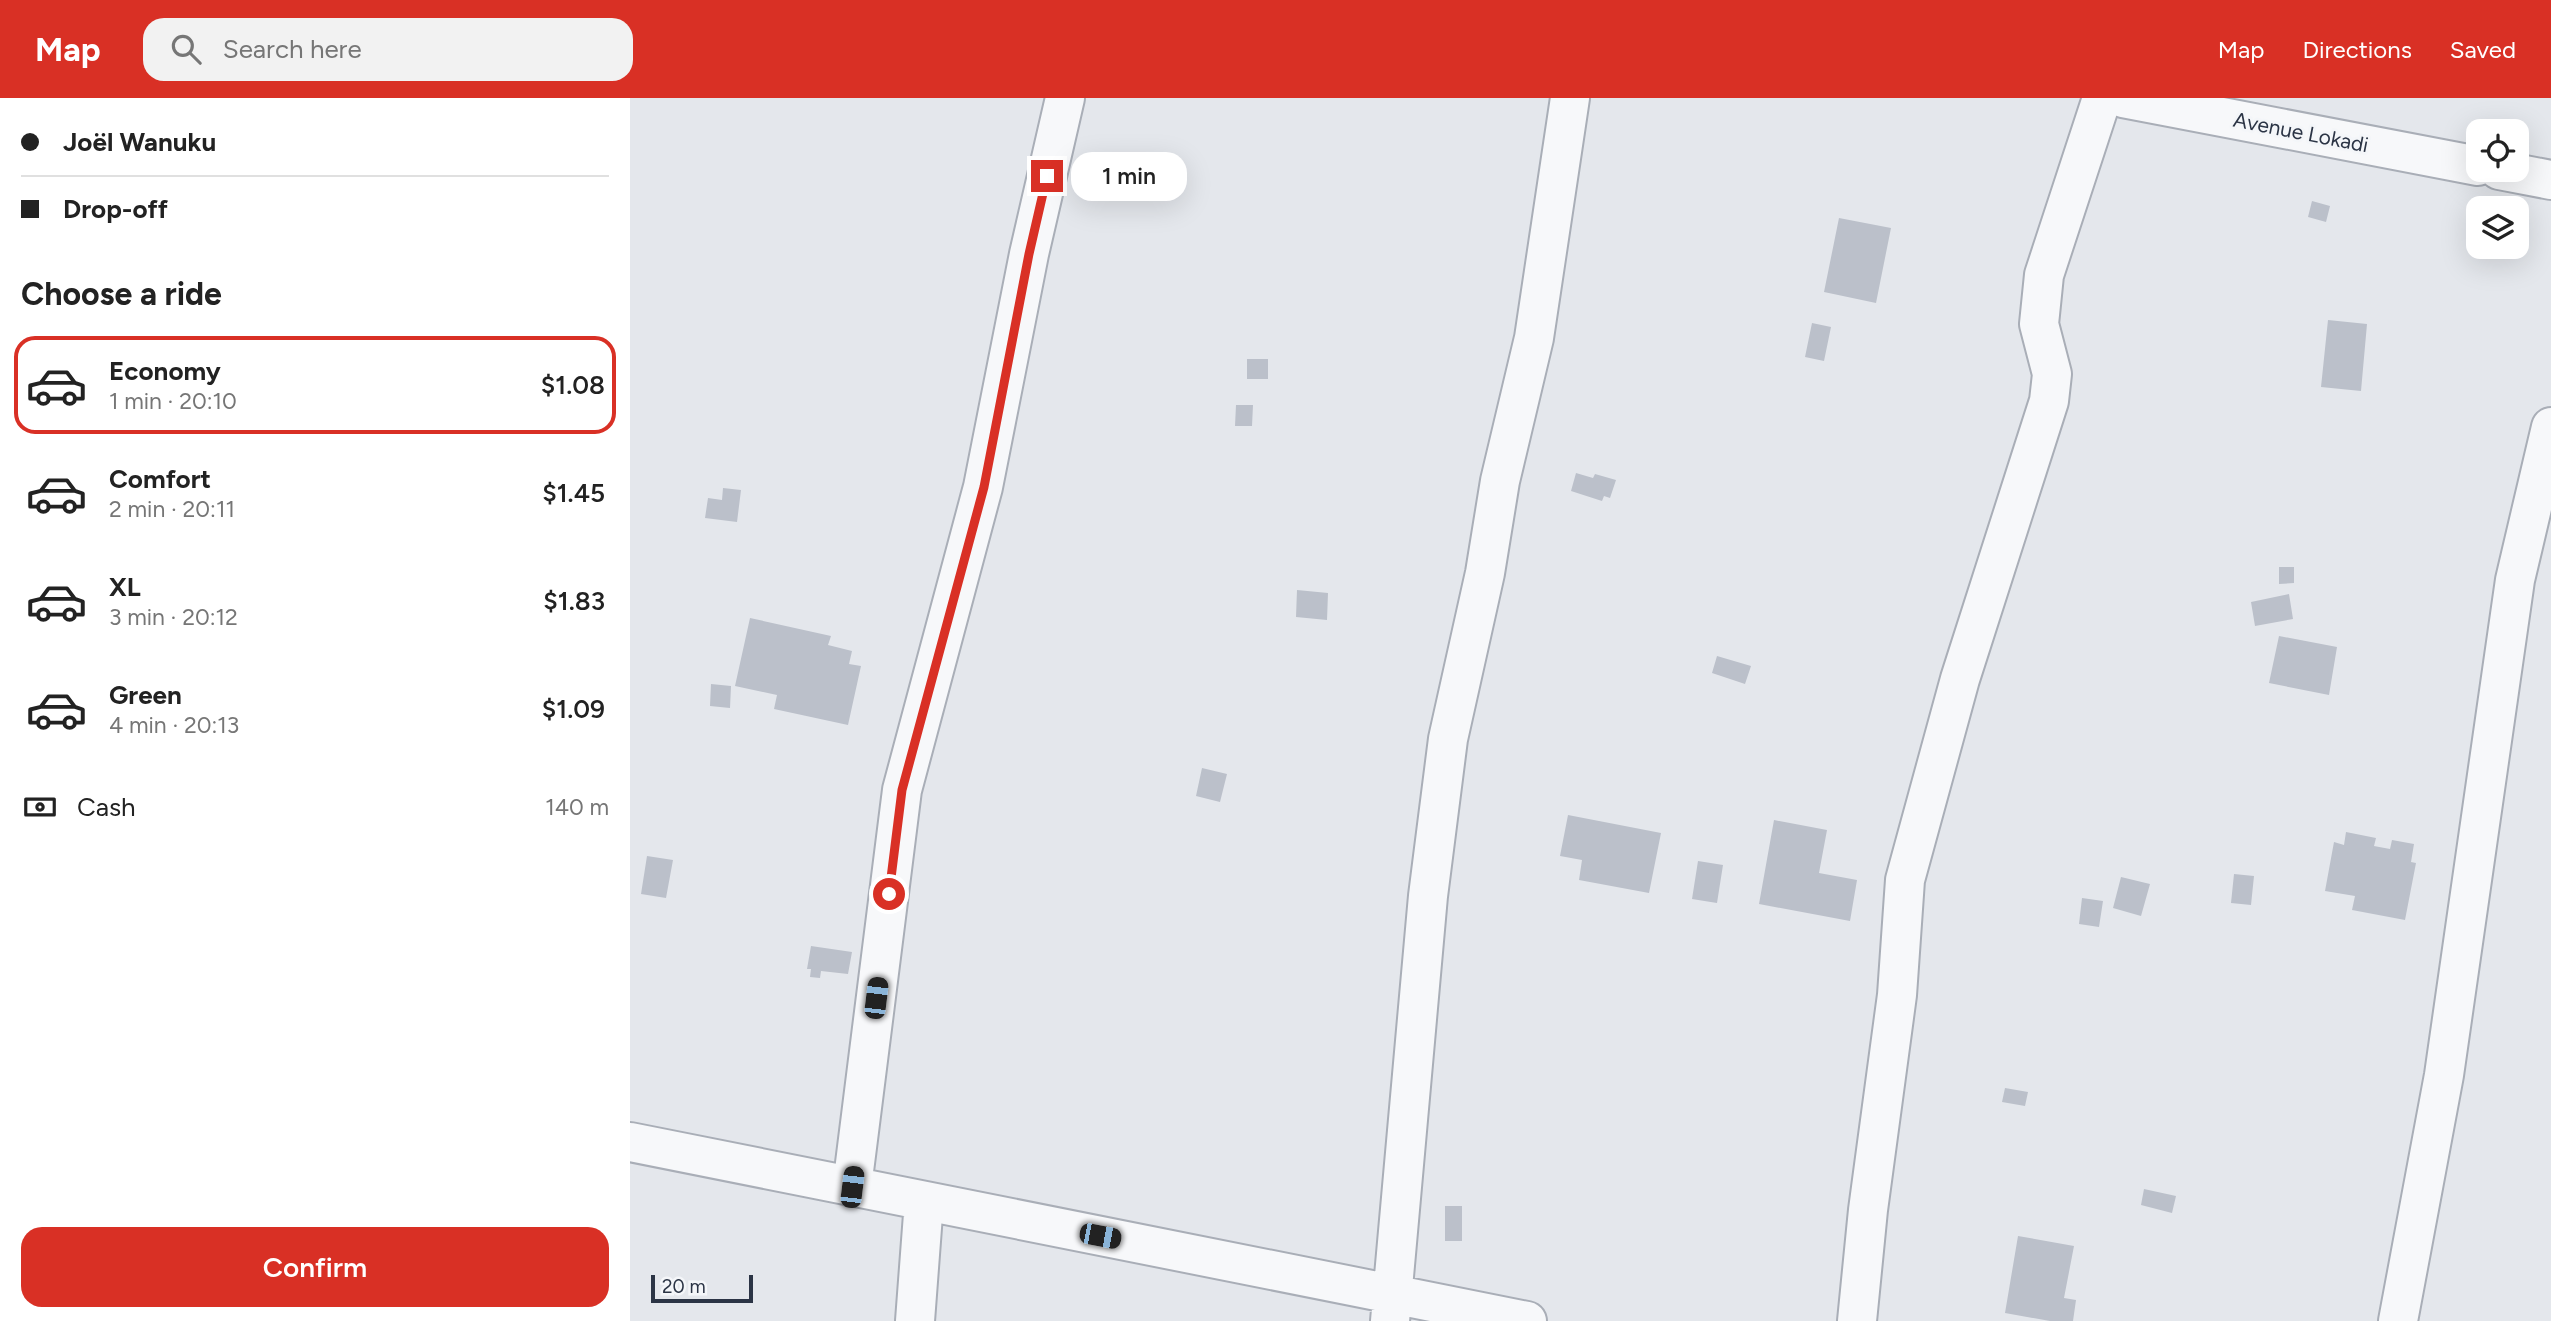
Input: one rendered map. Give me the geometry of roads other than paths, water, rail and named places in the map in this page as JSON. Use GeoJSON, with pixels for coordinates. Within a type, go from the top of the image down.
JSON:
{"type":"FeatureCollection","features":[{"type":"Feature","properties":{"kind":"street"},"geometry":{"type":"LineString","coordinates":[[852,1187],[902,790],[984,487],[1029,254],[1065,98]]}},
{"type":"Feature","properties":{"kind":"street"},"geometry":{"type":"LineString","coordinates":[[1391,1308],[1429,896],[1448,739],[1485,573],[1500,481],[1534,338],[1570,98]]}},
{"type":"Feature","properties":{"kind":"street"},"geometry":{"type":"LineString","coordinates":[[1857,1321],[1868,1210],[1897,995],[1905,880],[1960,679],[2049,401],[2052,374],[2039,324],[2044,275],[2102,98]]}},
{"type":"Feature","properties":{"kind":"street","name":"Avenue Lokadi"},"geometry":{"type":"LineString","coordinates":[[2123,98],[2466,164]]}},
{"type":"Feature","properties":{"kind":"street"},"geometry":{"type":"LineString","coordinates":[[2529,176],[2551,180]]}},
{"type":"Feature","properties":{"kind":"street"},"geometry":{"type":"LineString","coordinates":[[2398,1321],[2444,1074],[2515,580],[2551,427]]}},
{"type":"Feature","properties":{"kind":"street"},"geometry":{"type":"LineString","coordinates":[[630,1142],[924,1201],[1391,1308],[1527,1321]]}},
{"type":"Feature","properties":{"kind":"street"},"geometry":{"type":"LineString","coordinates":[[915,1321],[924,1201]]}}]}
